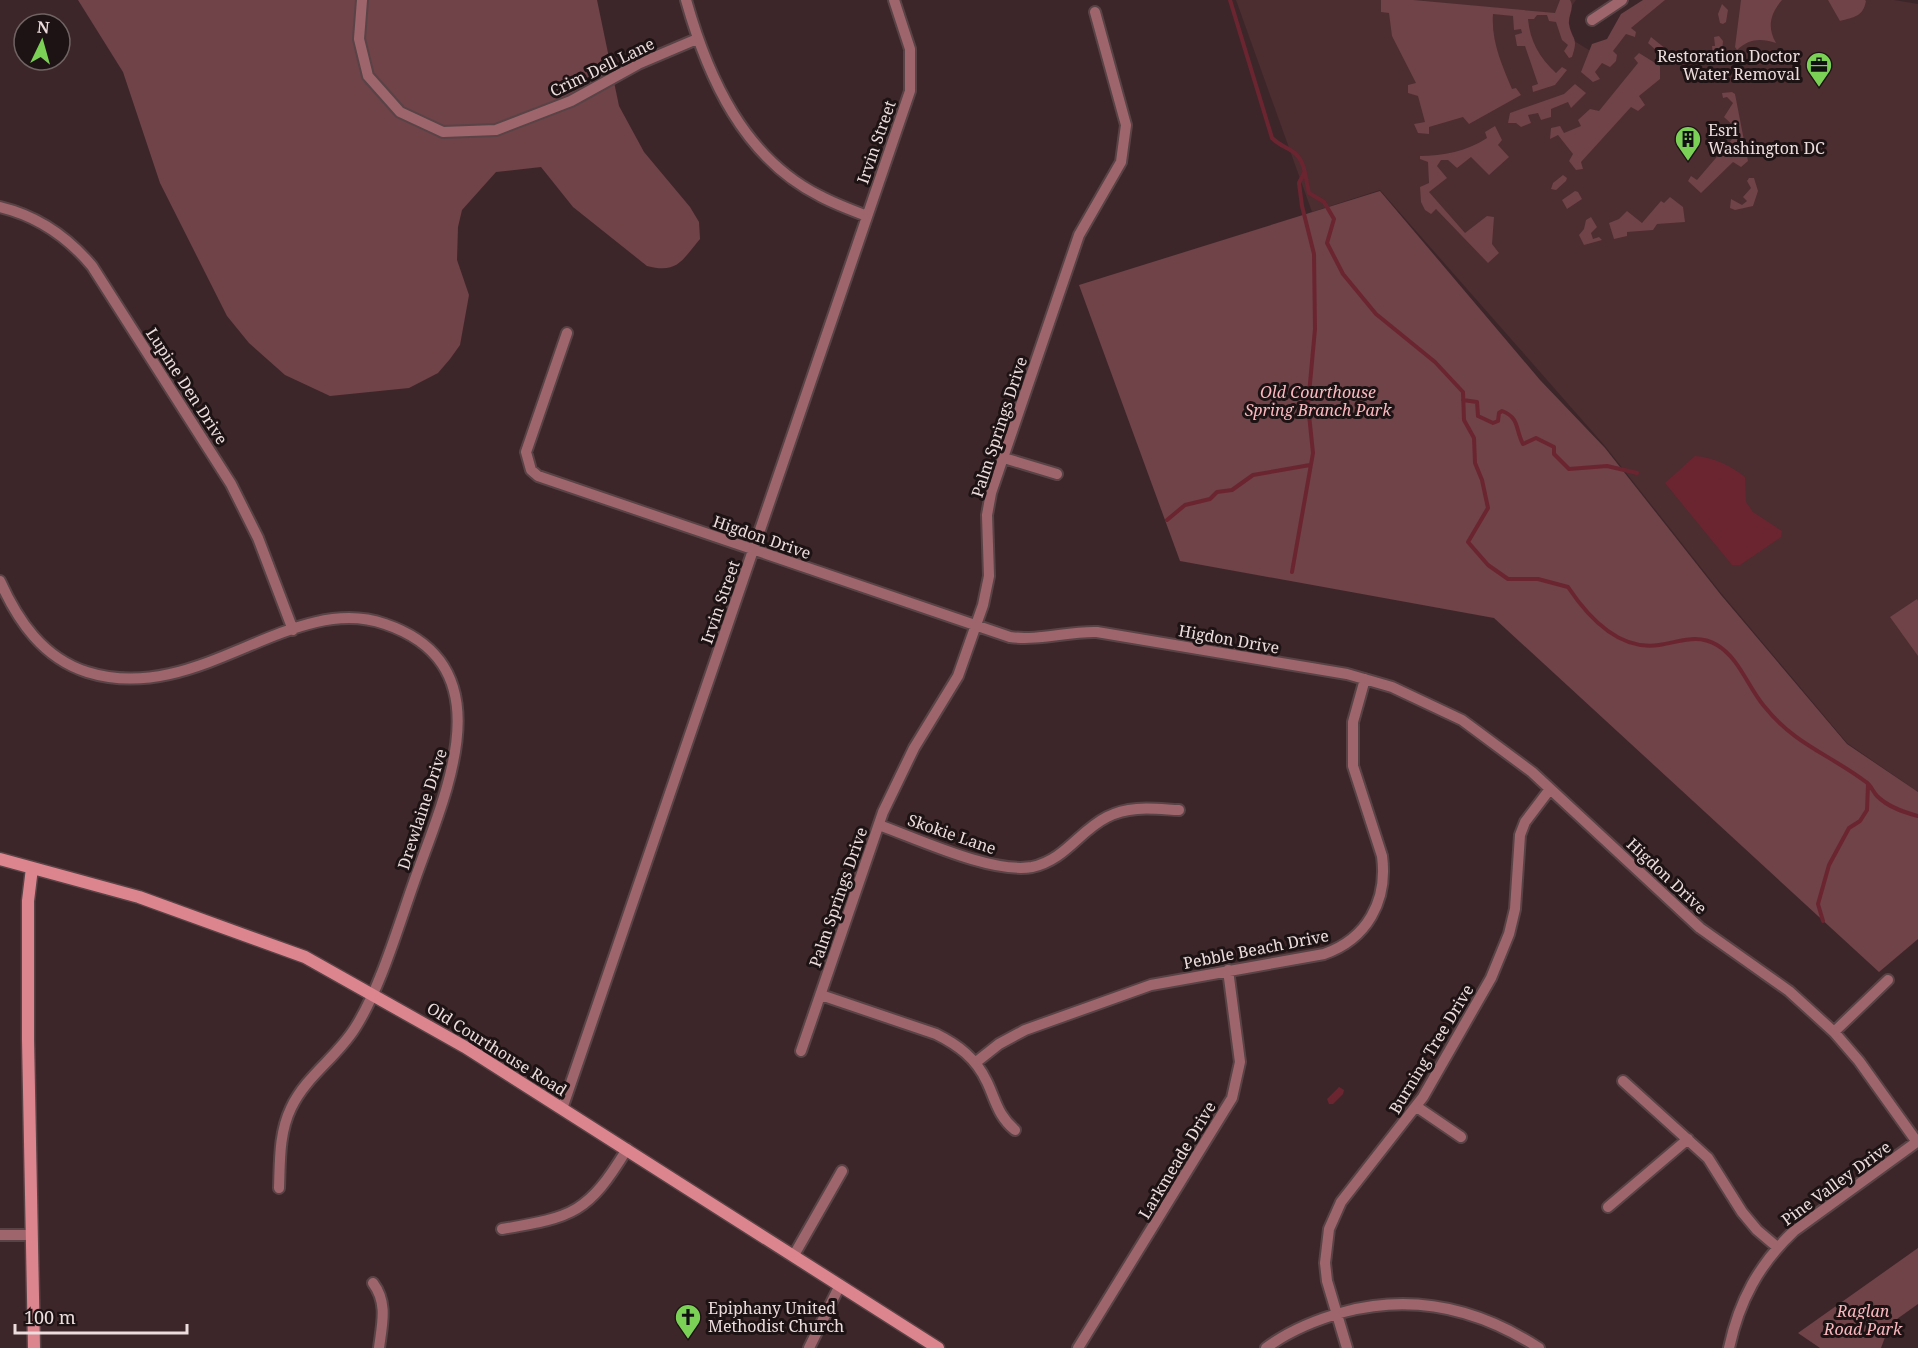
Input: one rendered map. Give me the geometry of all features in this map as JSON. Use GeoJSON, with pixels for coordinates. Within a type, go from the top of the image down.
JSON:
{"type":"FeatureCollection","features":[{"type":"Feature","properties":{"kind":"street","name":"Crim Dell Lane"},"geometry":{"type":"LineString","coordinates":[[362,0],[359,39],[368,76],[400,112],[443,132],[496,130],[571,101],[638,64],[697,39]]}},
{"type":"Feature","properties":{"kind":"street"},"geometry":{"type":"LineString","coordinates":[[686,0],[697,39],[730,112],[751,141],[785,172],[818,196],[867,216]]}},
{"type":"Feature","properties":{"kind":"street","name":"Irvin Street"},"geometry":{"type":"LineString","coordinates":[[562,1109],[910,91],[910,49],[894,0]]}},
{"type":"Feature","properties":{"kind":"street"},"geometry":{"type":"LineString","coordinates":[[1592,20],[1622,0]]}},
{"type":"Feature","properties":{"kind":"street","name":"Palm Springs Drive"},"geometry":{"type":"LineString","coordinates":[[801,1052],[879,825],[899,775],[958,676],[976,626],[989,576],[987,515],[991,493],[1079,235],[1121,162],[1126,124],[1095,12]]}},
{"type":"Feature","properties":{"kind":"street","name":"Lupine Den Drive"},"geometry":{"type":"LineString","coordinates":[[0,207],[46,225],[71,243],[92,266],[231,483],[258,538],[293,630]]}},
{"type":"Feature","properties":{"kind":"street","name":"Higdon Drive"},"geometry":{"type":"LineString","coordinates":[[567,333],[526,452],[531,470],[538,476],[976,626],[1022,639],[1097,632],[1365,679],[1392,687],[1462,720],[1499,745],[1550,789],[1700,928],[1789,991],[1834,1032],[1859,1061],[1917,1141]]}},
{"type":"Feature","properties":{"kind":"street"},"geometry":{"type":"LineString","coordinates":[[1004,458],[1057,474]]}},
{"type":"Feature","properties":{"kind":"street","name":"Drewlaine Drive"},"geometry":{"type":"LineString","coordinates":[[0,581],[15,612],[41,645],[78,669],[102,676],[149,679],[174,675],[293,630],[334,618],[368,619],[387,624],[405,633],[430,651],[449,678],[455,696],[459,737],[456,757],[388,956],[362,1017],[345,1043],[311,1077],[291,1109],[280,1144],[279,1188]]}},
{"type":"Feature","properties":{"kind":"street","name":"Pebble Beach Drive"},"geometry":{"type":"LineString","coordinates":[[975,1063],[1007,1039],[1025,1030],[1121,994],[1150,985],[1324,954],[1352,941],[1372,918],[1380,901],[1384,871],[1382,856],[1358,787],[1352,744],[1354,717],[1365,679]]}},
{"type":"Feature","properties":{"kind":"street","name":"Burning Tree Drive"},"geometry":{"type":"LineString","coordinates":[[1347,1348],[1325,1263],[1329,1229],[1341,1202],[1417,1107],[1502,957],[1515,909],[1520,835],[1525,822],[1550,789]]}},
{"type":"Feature","properties":{"kind":"street","name":"Skokie Lane"},"geometry":{"type":"LineString","coordinates":[[879,825],[981,861],[1017,868],[1032,867],[1060,856],[1096,824],[1117,813],[1143,808],[1179,810]]}},
{"type":"Feature","properties":{"kind":"street","name":"Old Courthouse Road"},"geometry":{"type":"LineString","coordinates":[[0,859],[139,897],[240,931],[304,957],[465,1047],[938,1348]]}},
{"type":"Feature","properties":{"kind":"street"},"geometry":{"type":"LineString","coordinates":[[32,868],[28,912],[34,1348]]}},
{"type":"Feature","properties":{"kind":"street","name":"Larkmeade Drive"},"geometry":{"type":"LineString","coordinates":[[1078,1348],[1232,1098],[1238,1078],[1239,1041],[1228,970]]}},
{"type":"Feature","properties":{"kind":"street"},"geometry":{"type":"LineString","coordinates":[[1834,1032],[1888,980]]}},
{"type":"Feature","properties":{"kind":"street"},"geometry":{"type":"LineString","coordinates":[[821,994],[936,1034],[954,1043],[975,1063],[987,1081],[998,1112],[1015,1130]]}},
{"type":"Feature","properties":{"kind":"street"},"geometry":{"type":"LineString","coordinates":[[1623,1081],[1708,1158],[1724,1179],[1742,1212],[1756,1230],[1777,1247]]}},
{"type":"Feature","properties":{"kind":"street"},"geometry":{"type":"LineString","coordinates":[[1417,1107],[1461,1137]]}},
{"type":"Feature","properties":{"kind":"street"},"geometry":{"type":"LineString","coordinates":[[1608,1207],[1688,1139]]}},
{"type":"Feature","properties":{"kind":"street","name":"Pine Valley Drive"},"geometry":{"type":"LineString","coordinates":[[1729,1348],[1733,1327],[1750,1285],[1777,1247],[1794,1231],[1917,1141]]}},
{"type":"Feature","properties":{"kind":"street"},"geometry":{"type":"LineString","coordinates":[[502,1228],[544,1222],[578,1210],[603,1187],[627,1149]]}},
{"type":"Feature","properties":{"kind":"street"},"geometry":{"type":"LineString","coordinates":[[794,1255],[842,1171]]}},
{"type":"Feature","properties":{"kind":"street"},"geometry":{"type":"LineString","coordinates":[[0,1235],[32,1235]]}},
{"type":"Feature","properties":{"kind":"street"},"geometry":{"type":"LineString","coordinates":[[373,1283],[382,1300],[384,1311],[379,1348]]}},
{"type":"Feature","properties":{"kind":"street"},"geometry":{"type":"LineString","coordinates":[[809,1348],[840,1285]]}},
{"type":"Feature","properties":{"kind":"street"},"geometry":{"type":"LineString","coordinates":[[1266,1348],[1298,1328],[1337,1314],[1370,1305],[1396,1303],[1441,1306],[1491,1320],[1539,1348]]}},
{"type":"Feature","properties":{"kind":"shaded area"},"geometry":{"type":"Polygon","coordinates":[[[1236,0],[1576,0],[1566,14],[1571,39],[1589,50],[1607,48],[1657,0],[1894,0],[1918,4],[1918,792],[1847,743],[1721,593],[1605,446],[1380,190],[1312,212],[1236,0]]]}},
{"type":"Feature","properties":{"kind":"shaded area"},"geometry":{"type":"Polygon","coordinates":[[[1695,456],[1722,463],[1745,477],[1746,502],[1753,512],[1782,531],[1781,537],[1740,565],[1732,565],[1665,483],[1695,456]]]}},
{"type":"Feature","properties":{"kind":"shaded area"},"geometry":{"type":"Polygon","coordinates":[[[1339,1087],[1344,1090],[1343,1094],[1333,1104],[1329,1104],[1327,1099],[1339,1087]]]}},
{"type":"Feature","properties":{"kind":"green space"},"geometry":{"type":"Polygon","coordinates":[[[78,0],[597,0],[619,106],[644,152],[690,207],[699,222],[700,239],[673,267],[647,266],[573,207],[541,167],[496,172],[462,210],[458,227],[457,260],[469,295],[460,345],[450,359],[438,373],[409,388],[330,396],[285,375],[249,343],[227,316],[160,183],[123,72],[78,0]]]}},
{"type":"Feature","properties":{"kind":"green space"},"geometry":{"type":"Polygon","coordinates":[[[1381,0],[1413,0],[1555,13],[1560,0],[1570,0],[1572,6],[1569,24],[1575,42],[1574,50],[1572,57],[1569,58],[1564,51],[1568,45],[1562,40],[1556,22],[1549,21],[1547,15],[1537,15],[1534,19],[1528,19],[1533,42],[1545,61],[1556,73],[1562,67],[1567,70],[1555,85],[1533,92],[1532,86],[1538,84],[1525,46],[1517,46],[1515,35],[1522,33],[1521,29],[1514,30],[1513,16],[1493,14],[1495,43],[1501,62],[1512,89],[1516,88],[1521,95],[1469,124],[1463,117],[1429,127],[1429,134],[1418,133],[1414,124],[1425,122],[1418,96],[1408,93],[1408,85],[1416,83],[1392,36],[1389,13],[1381,12],[1381,0]]]}},
{"type":"Feature","properties":{"kind":"green space"},"geometry":{"type":"Polygon","coordinates":[[[1643,0],[1665,0],[1631,28],[1636,32],[1635,37],[1626,34],[1613,51],[1617,55],[1616,61],[1610,67],[1602,63],[1595,72],[1600,79],[1593,82],[1581,72],[1592,44],[1607,39],[1621,14],[1643,0]]]}},
{"type":"Feature","properties":{"kind":"green space"},"geometry":{"type":"Polygon","coordinates":[[[1741,0],[1782,0],[1771,21],[1771,32],[1776,43],[1765,40],[1755,41],[1737,50],[1735,47],[1741,0]]]}},
{"type":"Feature","properties":{"kind":"green space"},"geometry":{"type":"Polygon","coordinates":[[[1828,0],[1866,1],[1860,13],[1840,21],[1828,0]]]}},
{"type":"Feature","properties":{"kind":"green space"},"geometry":{"type":"Polygon","coordinates":[[[1722,4],[1728,10],[1726,22],[1723,24],[1720,23],[1718,14],[1722,4]]]}},
{"type":"Feature","properties":{"kind":"green space"},"geometry":{"type":"Polygon","coordinates":[[[1719,36],[1723,41],[1722,52],[1713,56],[1714,37],[1719,36]]]}},
{"type":"Feature","properties":{"kind":"green space"},"geometry":{"type":"Polygon","coordinates":[[[1651,37],[1666,49],[1664,52],[1659,53],[1648,43],[1651,37]]]}},
{"type":"Feature","properties":{"kind":"green space"},"geometry":{"type":"Polygon","coordinates":[[[1639,53],[1660,66],[1660,79],[1639,96],[1645,105],[1638,111],[1631,107],[1581,162],[1583,169],[1576,170],[1569,161],[1573,154],[1558,135],[1550,139],[1551,128],[1560,126],[1564,133],[1581,126],[1578,120],[1590,109],[1599,111],[1638,63],[1634,58],[1639,53]]]}},
{"type":"Feature","properties":{"kind":"green space"},"geometry":{"type":"Polygon","coordinates":[[[1575,84],[1586,93],[1571,108],[1568,102],[1551,109],[1551,117],[1541,120],[1538,113],[1528,115],[1531,123],[1521,127],[1516,123],[1508,123],[1510,113],[1564,94],[1575,84]]]}},
{"type":"Feature","properties":{"kind":"green space"},"geometry":{"type":"Polygon","coordinates":[[[1722,93],[1735,94],[1748,161],[1741,167],[1733,162],[1701,193],[1688,181],[1691,176],[1697,180],[1739,131],[1724,117],[1733,103],[1727,97],[1723,98],[1722,93]]]}},
{"type":"Feature","properties":{"kind":"green space"},"geometry":{"type":"Polygon","coordinates":[[[1495,126],[1502,140],[1498,145],[1509,157],[1489,175],[1471,157],[1457,168],[1448,160],[1441,160],[1437,166],[1447,178],[1429,192],[1465,233],[1487,216],[1494,217],[1492,244],[1499,253],[1488,263],[1436,209],[1431,214],[1425,210],[1421,202],[1420,187],[1429,183],[1428,162],[1420,159],[1420,156],[1446,154],[1472,146],[1487,138],[1485,132],[1495,126]]]}},
{"type":"Feature","properties":{"kind":"green space"},"geometry":{"type":"Polygon","coordinates":[[[1563,175],[1567,178],[1566,181],[1556,190],[1551,189],[1553,183],[1563,175]]]}},
{"type":"Feature","properties":{"kind":"green space"},"geometry":{"type":"Polygon","coordinates":[[[1749,178],[1754,178],[1758,191],[1753,206],[1735,210],[1730,208],[1731,199],[1742,205],[1747,201],[1743,197],[1751,188],[1747,181],[1749,178]]]}},
{"type":"Feature","properties":{"kind":"green space","name":"Old Courthouse Spring Branch Park"},"geometry":{"type":"Polygon","coordinates":[[[1380,191],[1540,380],[1605,448],[1721,595],[1847,744],[1918,792],[1918,939],[1879,972],[1494,618],[1180,561],[1079,285],[1380,191]]]}},
{"type":"Feature","properties":{"kind":"green space"},"geometry":{"type":"Polygon","coordinates":[[[1575,191],[1582,199],[1567,209],[1562,200],[1575,191]]]}},
{"type":"Feature","properties":{"kind":"green space"},"geometry":{"type":"Polygon","coordinates":[[[1670,197],[1683,207],[1685,222],[1657,224],[1653,230],[1627,232],[1627,236],[1614,239],[1609,223],[1619,219],[1627,211],[1642,223],[1661,201],[1664,203],[1670,197]]]}},
{"type":"Feature","properties":{"kind":"green space"},"geometry":{"type":"Polygon","coordinates":[[[1591,217],[1597,227],[1591,233],[1593,239],[1599,237],[1602,240],[1584,245],[1579,235],[1584,229],[1586,220],[1591,217]]]}},
{"type":"Feature","properties":{"kind":"green space"},"geometry":{"type":"Polygon","coordinates":[[[1917,599],[1918,601],[1918,656],[1890,617],[1917,599]]]}},
{"type":"Feature","properties":{"kind":"green space","name":"Raglan Road Park"},"geometry":{"type":"Polygon","coordinates":[[[1918,1248],[1918,1304],[1890,1324],[1881,1348],[1820,1348],[1798,1333],[1918,1248]]]}},
{"type":"Feature","properties":{"kind":"waterway"},"geometry":{"type":"LineString","coordinates":[[1230,0],[1272,138],[1297,155],[1304,170],[1309,193],[1324,202],[1334,219],[1327,243],[1343,274],[1376,314],[1435,362],[1463,392],[1464,420],[1474,438],[1475,463],[1482,480],[1488,508],[1468,542],[1488,565],[1508,579],[1538,579],[1568,587],[1585,610],[1606,630],[1631,643],[1659,645],[1695,639],[1710,641],[1717,645],[1731,657],[1764,706],[1788,730],[1866,782],[1886,803],[1918,816]]}},
{"type":"Feature","properties":{"kind":"waterway"},"geometry":{"type":"LineString","coordinates":[[1292,572],[1313,453],[1308,405],[1315,329],[1314,254],[1302,206],[1299,183],[1304,173]]}},
{"type":"Feature","properties":{"kind":"waterway"},"geometry":{"type":"LineString","coordinates":[[1463,400],[1477,402],[1478,416],[1493,423],[1498,421],[1499,413],[1502,411],[1508,414],[1512,417],[1523,444],[1536,438],[1554,447],[1554,454],[1569,469],[1607,466],[1637,473]]}},
{"type":"Feature","properties":{"kind":"waterway"},"geometry":{"type":"LineString","coordinates":[[1167,520],[1185,505],[1210,499],[1217,492],[1232,490],[1253,475],[1310,465]]}},
{"type":"Feature","properties":{"kind":"waterway"},"geometry":{"type":"LineString","coordinates":[[1823,921],[1818,904],[1829,865],[1849,828],[1860,821],[1867,810],[1868,784]]}},
{"type":"Feature","properties":{"kind":"place","name":"Restoration Doctor Water Removal"},"geometry":{"type":"Point","coordinates":[1819,88]}},
{"type":"Feature","properties":{"kind":"place","name":"Esri Washington DC"},"geometry":{"type":"Point","coordinates":[1688,162]}},
{"type":"Feature","properties":{"kind":"place","name":"Epiphany United Methodist Church"},"geometry":{"type":"Point","coordinates":[688,1340]}}]}
